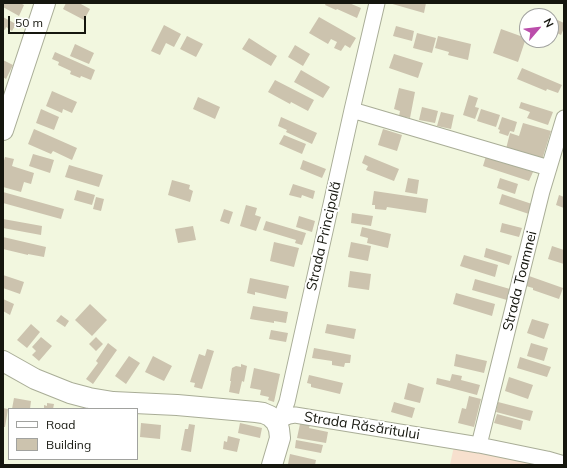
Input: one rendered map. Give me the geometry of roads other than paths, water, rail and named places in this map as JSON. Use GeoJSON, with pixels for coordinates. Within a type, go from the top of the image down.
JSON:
{"type":"FeatureCollection","features":[{"type":"Feature","properties":{"kind":"main road"},"geometry":{"type":"LineString","coordinates":[[3,130],[45,3]]}},
{"type":"Feature","properties":{"kind":"main road"},"geometry":{"type":"LineString","coordinates":[[3,361],[35,379],[70,393],[89,398],[113,402],[178,405],[256,412],[270,416],[276,422],[280,438],[272,465]]}},
{"type":"Feature","properties":{"kind":"street","name":"Strada Principală"},"geometry":{"type":"LineString","coordinates":[[276,422],[283,412],[287,402],[377,3]]}},
{"type":"Feature","properties":{"kind":"street"},"geometry":{"type":"LineString","coordinates":[[352,110],[549,168]]}},
{"type":"Feature","properties":{"kind":"street","name":"Strada Toamnei"},"geometry":{"type":"LineString","coordinates":[[479,445],[549,168],[564,118]]}},
{"type":"Feature","properties":{"kind":"street","name":"Strada Răsăritului"},"geometry":{"type":"LineString","coordinates":[[276,422],[295,415],[479,445],[564,464]]}}]}
